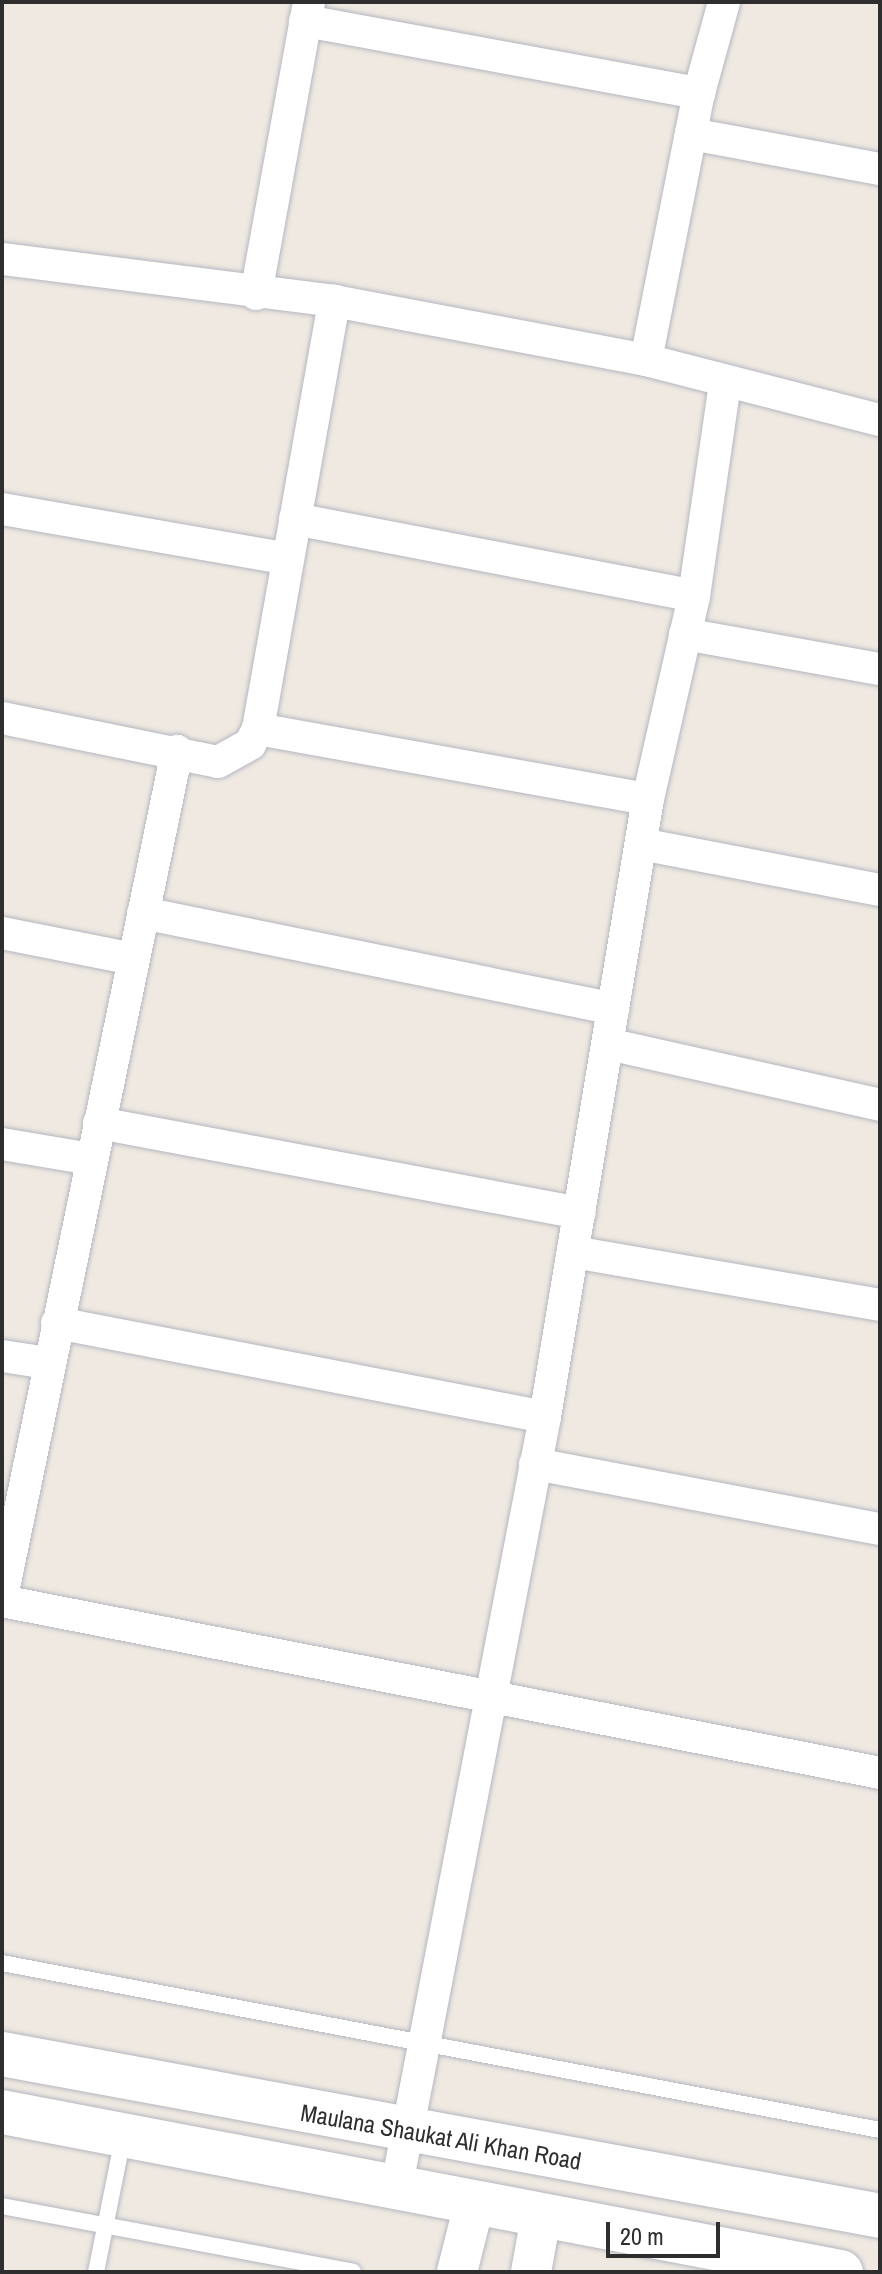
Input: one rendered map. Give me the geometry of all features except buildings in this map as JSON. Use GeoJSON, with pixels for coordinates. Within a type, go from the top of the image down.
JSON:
{"type":"FeatureCollection","features":[{"type":"Feature","properties":{"kind":"main road","name":"Maulana Shaukat Ali Khan Road"},"geometry":{"type":"LineString","coordinates":[[2,2054],[407,2132],[880,2216]]}},
{"type":"Feature","properties":{"kind":"main road"},"geometry":{"type":"LineString","coordinates":[[2,2112],[474,2205],[841,2272]]}},
{"type":"Feature","properties":{"kind":"street"},"geometry":{"type":"LineString","coordinates":[[646,360],[699,93],[724,2]]}},
{"type":"Feature","properties":{"kind":"street"},"geometry":{"type":"LineString","coordinates":[[256,294],[307,12],[699,93]]}},
{"type":"Feature","properties":{"kind":"street"},"geometry":{"type":"LineString","coordinates":[[691,134],[880,169]]}},
{"type":"Feature","properties":{"kind":"street"},"geometry":{"type":"LineString","coordinates":[[2,259],[256,294],[334,301],[646,360],[725,384],[880,420]]}},
{"type":"Feature","properties":{"kind":"street"},"geometry":{"type":"LineString","coordinates":[[2,718],[177,751],[218,762],[250,744],[258,729],[334,301]]}},
{"type":"Feature","properties":{"kind":"street"},"geometry":{"type":"LineString","coordinates":[[396,2190],[545,1417],[648,799],[694,596],[725,384]]}},
{"type":"Feature","properties":{"kind":"street"},"geometry":{"type":"LineString","coordinates":[[2,509],[288,559]]}},
{"type":"Feature","properties":{"kind":"street"},"geometry":{"type":"LineString","coordinates":[[295,519],[694,596]]}},
{"type":"Feature","properties":{"kind":"street"},"geometry":{"type":"LineString","coordinates":[[685,634],[880,669]]}},
{"type":"Feature","properties":{"kind":"street"},"geometry":{"type":"LineString","coordinates":[[258,729],[648,799]]}},
{"type":"Feature","properties":{"kind":"street"},"geometry":{"type":"LineString","coordinates":[[177,751],[48,1363],[2,1599],[880,1773]]}},
{"type":"Feature","properties":{"kind":"street"},"geometry":{"type":"LineString","coordinates":[[641,844],[880,890]]}},
{"type":"Feature","properties":{"kind":"street"},"geometry":{"type":"LineString","coordinates":[[143,913],[613,1009]]}},
{"type":"Feature","properties":{"kind":"street"},"geometry":{"type":"LineString","coordinates":[[2,933],[133,959]]}},
{"type":"Feature","properties":{"kind":"street"},"geometry":{"type":"LineString","coordinates":[[608,1044],[880,1105]]}},
{"type":"Feature","properties":{"kind":"street"},"geometry":{"type":"LineString","coordinates":[[99,1123],[580,1213]]}},
{"type":"Feature","properties":{"kind":"street"},"geometry":{"type":"LineString","coordinates":[[2,1144],[91,1159]]}},
{"type":"Feature","properties":{"kind":"street"},"geometry":{"type":"LineString","coordinates":[[573,1252],[880,1305]]}},
{"type":"Feature","properties":{"kind":"street"},"geometry":{"type":"LineString","coordinates":[[57,1323],[545,1417]]}},
{"type":"Feature","properties":{"kind":"street"},"geometry":{"type":"LineString","coordinates":[[2,1356],[48,1363]]}},
{"type":"Feature","properties":{"kind":"street"},"geometry":{"type":"LineString","coordinates":[[535,1464],[880,1529]]}},
{"type":"Feature","properties":{"kind":"street"},"geometry":{"type":"LineString","coordinates":[[457,2272],[474,2205]]}},
{"type":"Feature","properties":{"kind":"street"},"geometry":{"type":"LineString","coordinates":[[531,2272],[541,2217]]}},
{"type":"Feature","properties":{"kind":"lane"},"geometry":{"type":"LineString","coordinates":[[2,1963],[880,2130]]}},
{"type":"Feature","properties":{"kind":"lane"},"geometry":{"type":"LineString","coordinates":[[96,2272],[123,2136]]}},
{"type":"Feature","properties":{"kind":"lane"},"geometry":{"type":"LineString","coordinates":[[2,2206],[353,2272]]}}]}
